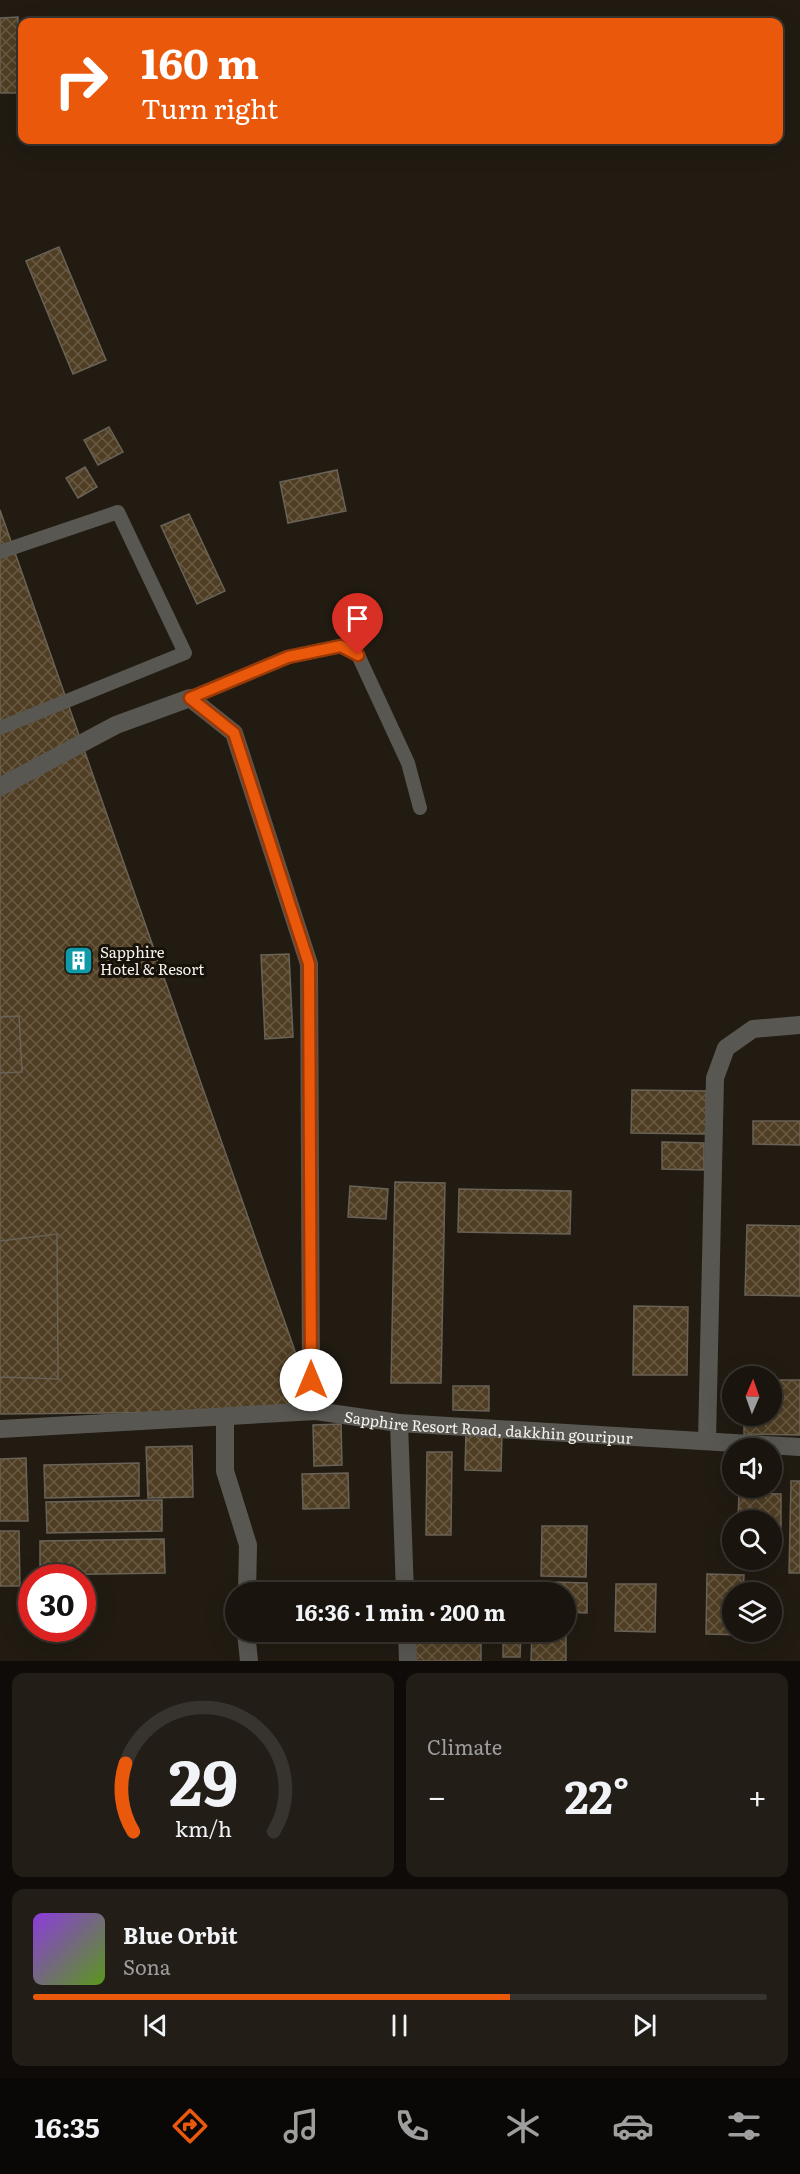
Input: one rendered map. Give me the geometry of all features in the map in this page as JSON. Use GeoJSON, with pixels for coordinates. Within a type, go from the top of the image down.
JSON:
{"type":"FeatureCollection","features":[{"type":"Feature","properties":{"kind":"street"},"geometry":{"type":"LineString","coordinates":[[0,787],[116,725],[190,698],[234,733],[309,964],[311,1380],[316,1411]]}},
{"type":"Feature","properties":{"kind":"street"},"geometry":{"type":"LineString","coordinates":[[706,1441],[715,1078],[726,1048],[753,1029],[800,1024]]}},
{"type":"Feature","properties":{"kind":"street","name":"Sapphire Resort Road, dakkhin gouripur"},"geometry":{"type":"LineString","coordinates":[[0,1429],[316,1411],[399,1424],[800,1448]]}},
{"type":"Feature","properties":{"kind":"street"},"geometry":{"type":"LineString","coordinates":[[225,1417],[225,1471],[248,1545],[247,1582]]}},
{"type":"Feature","properties":{"kind":"street"},"geometry":{"type":"LineString","coordinates":[[399,1424],[405,1582]]}},
{"type":"Feature","properties":{"kind":"street"},"geometry":{"type":"LineString","coordinates":[[247,1642],[249,1661]]}},
{"type":"Feature","properties":{"kind":"street"},"geometry":{"type":"LineString","coordinates":[[407,1642],[408,1661]]}},
{"type":"Feature","properties":{"kind":"lane"},"geometry":{"type":"LineString","coordinates":[[0,552],[118,512],[185,653],[0,728]]}},
{"type":"Feature","properties":{"kind":"lane"},"geometry":{"type":"LineString","coordinates":[[190,698],[288,657],[341,646],[358,655],[408,763],[420,808]]}},
{"type":"Feature","properties":{"kind":"building"},"geometry":{"type":"Polygon","coordinates":[[[18,17],[18,93],[0,93],[0,18],[18,17]]]}},
{"type":"Feature","properties":{"kind":"building"},"geometry":{"type":"Polygon","coordinates":[[[59,247],[106,360],[73,374],[26,261],[59,247]]]}},
{"type":"Feature","properties":{"kind":"building"},"geometry":{"type":"Polygon","coordinates":[[[109,427],[123,452],[98,465],[84,440],[109,427]]]}},
{"type":"Feature","properties":{"kind":"building"},"geometry":{"type":"Polygon","coordinates":[[[85,467],[97,487],[78,498],[66,478],[85,467]]]}},
{"type":"Feature","properties":{"kind":"building"},"geometry":{"type":"Polygon","coordinates":[[[337,470],[346,511],[288,523],[280,482],[337,470]]]}},
{"type":"Feature","properties":{"kind":"building","name":"Sapphire Hotel & Resort"},"geometry":{"type":"Polygon","coordinates":[[[0,510],[316,1411],[0,1414],[0,510]]]}},
{"type":"Feature","properties":{"kind":"building"},"geometry":{"type":"Polygon","coordinates":[[[189,514],[225,591],[197,604],[161,526],[189,514]]]}},
{"type":"Feature","properties":{"kind":"building"},"geometry":{"type":"Polygon","coordinates":[[[289,954],[293,1037],[265,1039],[261,955],[289,954]]]}},
{"type":"Feature","properties":{"kind":"building"},"geometry":{"type":"Polygon","coordinates":[[[19,1016],[22,1072],[0,1073],[0,1017],[19,1016]]]}},
{"type":"Feature","properties":{"kind":"building"},"geometry":{"type":"Polygon","coordinates":[[[632,1090],[706,1091],[706,1134],[631,1133],[632,1090]]]}},
{"type":"Feature","properties":{"kind":"building"},"geometry":{"type":"Polygon","coordinates":[[[753,1121],[800,1121],[800,1145],[753,1144],[753,1121]]]}},
{"type":"Feature","properties":{"kind":"building"},"geometry":{"type":"Polygon","coordinates":[[[662,1142],[704,1143],[704,1170],[662,1169],[662,1142]]]}},
{"type":"Feature","properties":{"kind":"building"},"geometry":{"type":"Polygon","coordinates":[[[395,1182],[445,1183],[441,1383],[391,1383],[395,1182]]]}},
{"type":"Feature","properties":{"kind":"building"},"geometry":{"type":"Polygon","coordinates":[[[350,1186],[388,1189],[386,1219],[348,1217],[350,1186]]]}},
{"type":"Feature","properties":{"kind":"building"},"geometry":{"type":"Polygon","coordinates":[[[459,1189],[571,1191],[570,1234],[458,1232],[459,1189]]]}},
{"type":"Feature","properties":{"kind":"building"},"geometry":{"type":"Polygon","coordinates":[[[747,1225],[800,1226],[800,1296],[745,1295],[747,1225]]]}},
{"type":"Feature","properties":{"kind":"building"},"geometry":{"type":"Polygon","coordinates":[[[57,1234],[58,1379],[0,1377],[0,1241],[57,1234]]]}},
{"type":"Feature","properties":{"kind":"building"},"geometry":{"type":"Polygon","coordinates":[[[634,1306],[688,1307],[687,1375],[633,1375],[634,1306]]]}},
{"type":"Feature","properties":{"kind":"building"},"geometry":{"type":"Polygon","coordinates":[[[782,1380],[800,1380],[800,1435],[744,1434],[744,1426],[782,1426],[782,1380]]]}},
{"type":"Feature","properties":{"kind":"building"},"geometry":{"type":"Polygon","coordinates":[[[453,1386],[489,1386],[489,1411],[453,1410],[453,1386]]]}},
{"type":"Feature","properties":{"kind":"building"},"geometry":{"type":"Polygon","coordinates":[[[341,1424],[342,1465],[314,1466],[313,1425],[341,1424]]]}},
{"type":"Feature","properties":{"kind":"building"},"geometry":{"type":"Polygon","coordinates":[[[466,1433],[502,1433],[501,1471],[465,1470],[466,1433]]]}},
{"type":"Feature","properties":{"kind":"building"},"geometry":{"type":"Polygon","coordinates":[[[192,1446],[193,1497],[148,1498],[146,1447],[192,1446]]]}},
{"type":"Feature","properties":{"kind":"building"},"geometry":{"type":"Polygon","coordinates":[[[427,1452],[452,1452],[451,1535],[426,1535],[427,1452]]]}},
{"type":"Feature","properties":{"kind":"building"},"geometry":{"type":"Polygon","coordinates":[[[26,1458],[28,1521],[0,1521],[0,1459],[26,1458]]]}},
{"type":"Feature","properties":{"kind":"building"},"geometry":{"type":"Polygon","coordinates":[[[139,1463],[139,1496],[45,1498],[44,1465],[139,1463]]]}},
{"type":"Feature","properties":{"kind":"building"},"geometry":{"type":"Polygon","coordinates":[[[348,1473],[349,1508],[303,1509],[302,1474],[348,1473]]]}},
{"type":"Feature","properties":{"kind":"building"},"geometry":{"type":"Polygon","coordinates":[[[791,1481],[800,1481],[800,1573],[789,1573],[791,1481]]]}},
{"type":"Feature","properties":{"kind":"building"},"geometry":{"type":"Polygon","coordinates":[[[739,1498],[781,1498],[781,1510],[738,1510],[739,1498]]]}},
{"type":"Feature","properties":{"kind":"building"},"geometry":{"type":"Polygon","coordinates":[[[162,1500],[162,1531],[47,1533],[46,1502],[162,1500]]]}},
{"type":"Feature","properties":{"kind":"building"},"geometry":{"type":"Polygon","coordinates":[[[542,1526],[587,1526],[586,1577],[541,1576],[542,1526]]]}},
{"type":"Feature","properties":{"kind":"building"},"geometry":{"type":"Polygon","coordinates":[[[0,1531],[19,1531],[18,1586],[0,1586],[0,1531]]]}},
{"type":"Feature","properties":{"kind":"building"},"geometry":{"type":"Polygon","coordinates":[[[164,1539],[165,1573],[96,1574],[96,1564],[40,1564],[40,1541],[164,1539]]]}},
{"type":"Feature","properties":{"kind":"building"},"geometry":{"type":"Polygon","coordinates":[[[707,1574],[744,1575],[744,1582],[722,1582],[722,1634],[706,1634],[707,1574]]]}},
{"type":"Feature","properties":{"kind":"building"},"geometry":{"type":"Polygon","coordinates":[[[576,1583],[587,1583],[587,1613],[576,1612],[576,1583]]]}},
{"type":"Feature","properties":{"kind":"building"},"geometry":{"type":"Polygon","coordinates":[[[616,1584],[656,1584],[655,1632],[615,1631],[616,1584]]]}},
{"type":"Feature","properties":{"kind":"building"},"geometry":{"type":"Polygon","coordinates":[[[415,1642],[481,1642],[481,1661],[414,1661],[415,1642]]]}},
{"type":"Feature","properties":{"kind":"building"},"geometry":{"type":"Polygon","coordinates":[[[503,1642],[521,1642],[520,1657],[503,1657],[503,1642]]]}},
{"type":"Feature","properties":{"kind":"building"},"geometry":{"type":"Polygon","coordinates":[[[532,1642],[566,1642],[566,1661],[531,1661],[532,1642]]]}},
{"type":"Feature","properties":{"kind":"place","name":"Sapphire Hotel & Resort"},"geometry":{"type":"Point","coordinates":[79,960]}},
{"type":"Feature","properties":{"kind":"route"},"geometry":{"type":"LineString","coordinates":[[311,1380],[309,964],[234,733],[190,698],[288,657],[341,646],[358,655]]}}]}
